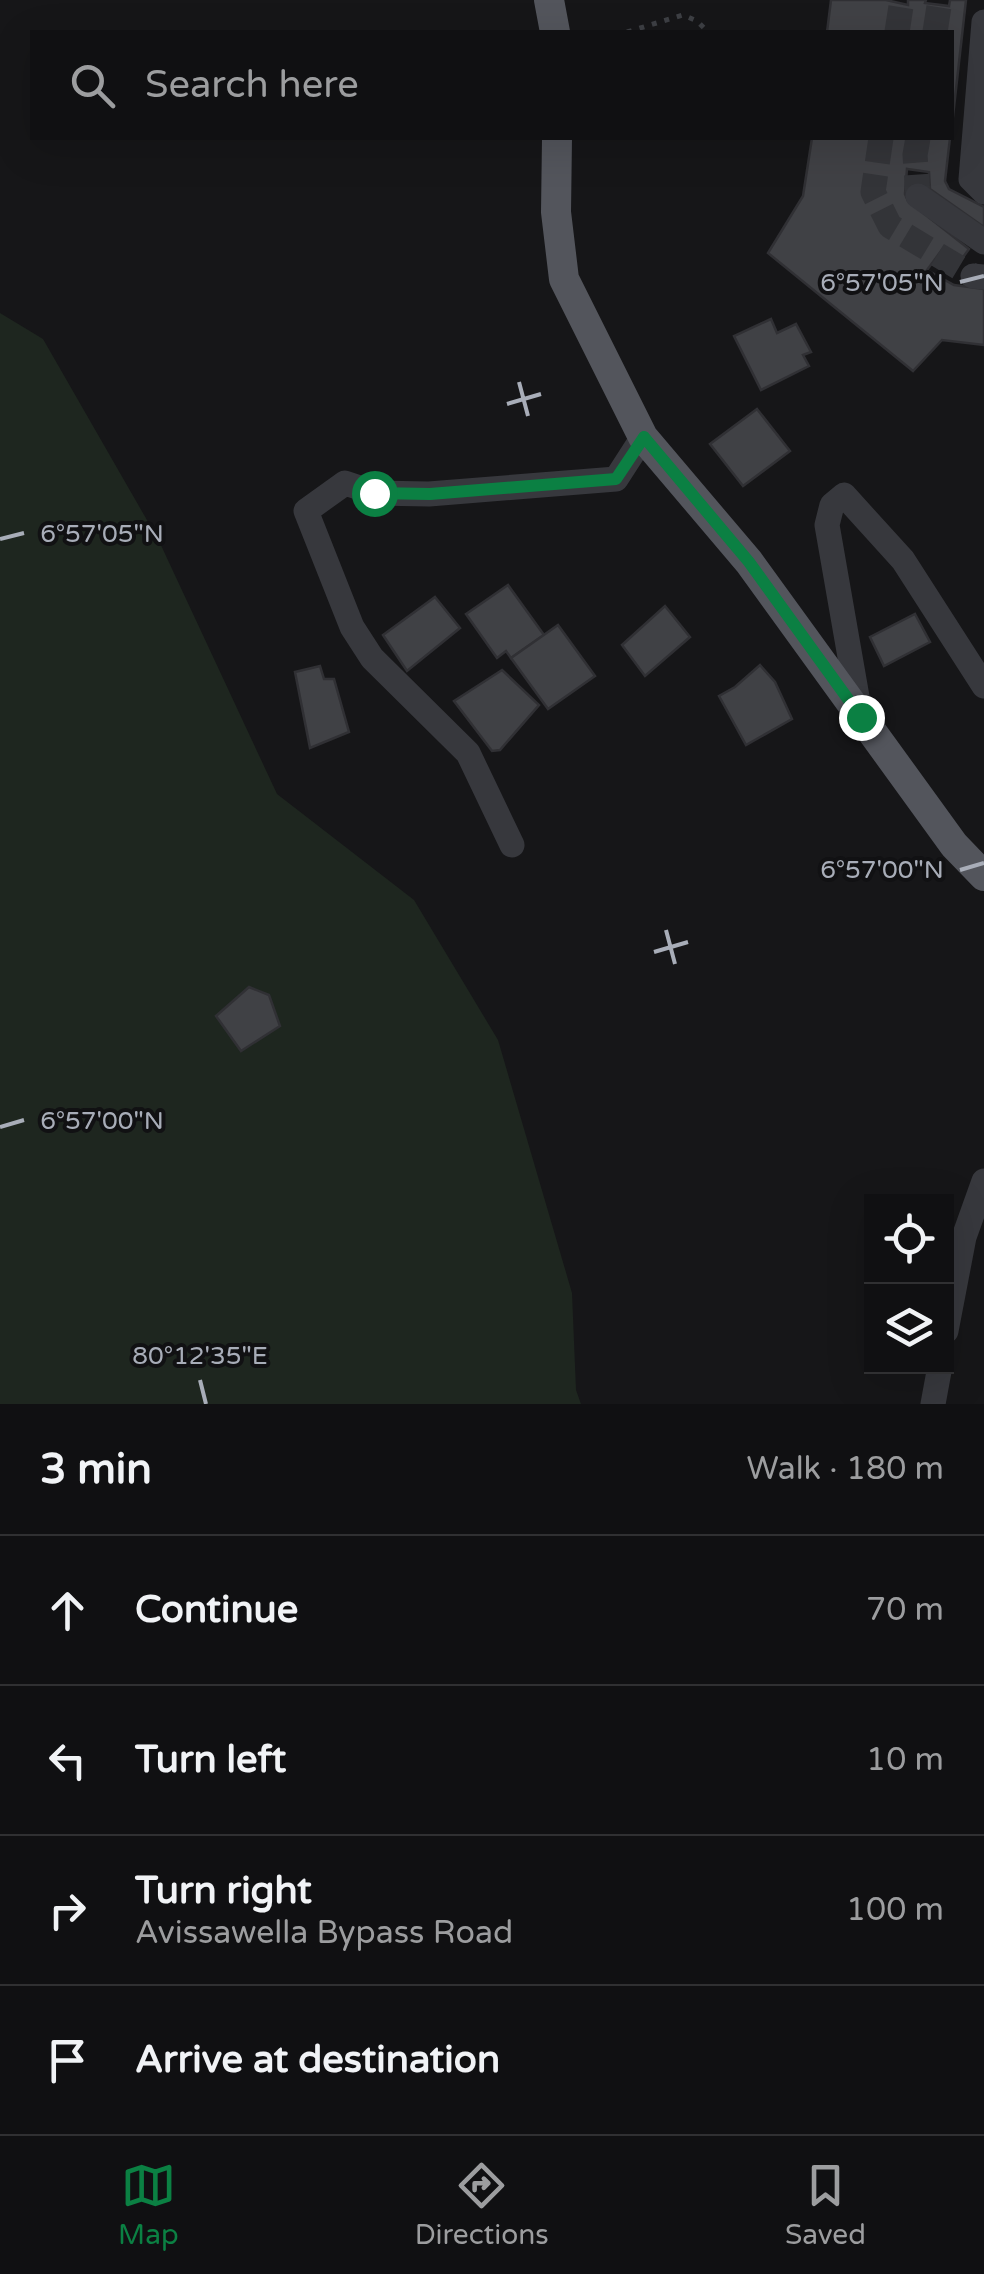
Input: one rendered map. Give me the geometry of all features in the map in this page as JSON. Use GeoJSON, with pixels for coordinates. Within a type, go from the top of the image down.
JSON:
{"type":"FeatureCollection","features":[{"type":"Feature","properties":{"kind":"main road"},"geometry":{"type":"LineString","coordinates":[[549,0],[555,30]]}},
{"type":"Feature","properties":{"kind":"main road"},"geometry":{"type":"LineString","coordinates":[[557,140],[556,212],[564,279],[644,437],[749,562],[954,845],[984,876]]}},
{"type":"Feature","properties":{"kind":"street"},"geometry":{"type":"LineString","coordinates":[[982,0],[984,19],[971,179],[984,192]]}},
{"type":"Feature","properties":{"kind":"street"},"geometry":{"type":"LineString","coordinates":[[918,196],[984,242]]}},
{"type":"Feature","properties":{"kind":"street"},"geometry":{"type":"LineString","coordinates":[[512,845],[468,753],[372,658],[352,626],[306,511],[345,483],[374,493],[430,494],[616,479],[644,437]]}},
{"type":"Feature","properties":{"kind":"street"},"geometry":{"type":"LineString","coordinates":[[861,717],[827,525],[832,505],[844,496],[903,560],[984,686]]}},
{"type":"Feature","properties":{"kind":"street"},"geometry":{"type":"LineString","coordinates":[[954,1289],[964,1237],[984,1181]]}},
{"type":"Feature","properties":{"kind":"street"},"geometry":{"type":"LineString","coordinates":[[932,1404],[938,1374]]}},
{"type":"Feature","properties":{"kind":"path"},"geometry":{"type":"LineString","coordinates":[[633,30],[683,14],[706,30]]}},
{"type":"Feature","properties":{"kind":"shaded area"},"geometry":{"type":"Polygon","coordinates":[[[0,313],[43,339],[159,541],[277,794],[414,900],[498,1040],[572,1293],[576,1390],[581,1404],[0,1404],[0,313]]]}},
{"type":"Feature","properties":{"kind":"building"},"geometry":{"type":"Polygon","coordinates":[[[831,0],[886,0],[908,5],[908,0],[926,0],[925,3],[949,6],[950,0],[966,0],[954,107],[954,30],[827,30],[831,0]]]}},
{"type":"Feature","properties":{"kind":"building"},"geometry":{"type":"Polygon","coordinates":[[[812,140],[950,140],[945,181],[949,189],[984,207],[984,227],[930,189],[929,172],[907,169],[905,194],[908,201],[969,249],[961,260],[944,247],[927,270],[954,285],[984,289],[984,345],[942,340],[913,371],[768,253],[803,196],[812,140]]]}},
{"type":"Feature","properties":{"kind":"building"},"geometry":{"type":"Polygon","coordinates":[[[771,319],[777,333],[796,324],[811,352],[803,355],[809,366],[761,390],[734,336],[771,319]]]}},
{"type":"Feature","properties":{"kind":"building"},"geometry":{"type":"Polygon","coordinates":[[[757,409],[790,451],[743,486],[710,444],[757,409]]]}},
{"type":"Feature","properties":{"kind":"building"},"geometry":{"type":"Polygon","coordinates":[[[508,585],[544,635],[511,658],[506,651],[497,658],[466,614],[508,585]]]}},
{"type":"Feature","properties":{"kind":"building"},"geometry":{"type":"Polygon","coordinates":[[[435,597],[460,628],[407,671],[383,635],[435,597]]]}},
{"type":"Feature","properties":{"kind":"building"},"geometry":{"type":"Polygon","coordinates":[[[665,606],[690,637],[645,676],[622,645],[665,606]]]}},
{"type":"Feature","properties":{"kind":"building"},"geometry":{"type":"Polygon","coordinates":[[[915,614],[930,642],[884,666],[870,637],[915,614]]]}},
{"type":"Feature","properties":{"kind":"building"},"geometry":{"type":"Polygon","coordinates":[[[558,625],[595,676],[548,709],[511,658],[558,625]]]}},
{"type":"Feature","properties":{"kind":"building"},"geometry":{"type":"Polygon","coordinates":[[[760,665],[775,682],[792,719],[746,745],[719,696],[760,665]]]}},
{"type":"Feature","properties":{"kind":"building"},"geometry":{"type":"Polygon","coordinates":[[[320,666],[324,679],[334,679],[349,732],[310,748],[295,672],[320,666]]]}},
{"type":"Feature","properties":{"kind":"building"},"geometry":{"type":"Polygon","coordinates":[[[502,670],[539,705],[500,750],[492,751],[454,701],[502,670]]]}},
{"type":"Feature","properties":{"kind":"building"},"geometry":{"type":"Polygon","coordinates":[[[249,987],[269,995],[280,1026],[241,1051],[216,1016],[249,987]]]}},
{"type":"Feature","properties":{"kind":"tunnel"},"geometry":{"type":"LineString","coordinates":[[897,30],[902,0]]}},
{"type":"Feature","properties":{"kind":"tunnel"},"geometry":{"type":"LineString","coordinates":[[935,30],[940,0]]}},
{"type":"Feature","properties":{"kind":"tunnel"},"geometry":{"type":"LineString","coordinates":[[881,140],[873,192],[890,226],[973,276]]}},
{"type":"Feature","properties":{"kind":"tunnel"},"geometry":{"type":"LineString","coordinates":[[918,140],[918,196]]}},
{"type":"Feature","properties":{"kind":"route"},"geometry":{"type":"LineString","coordinates":[[374,493],[430,494],[616,479],[644,437],[749,562],[861,717]]}}]}
